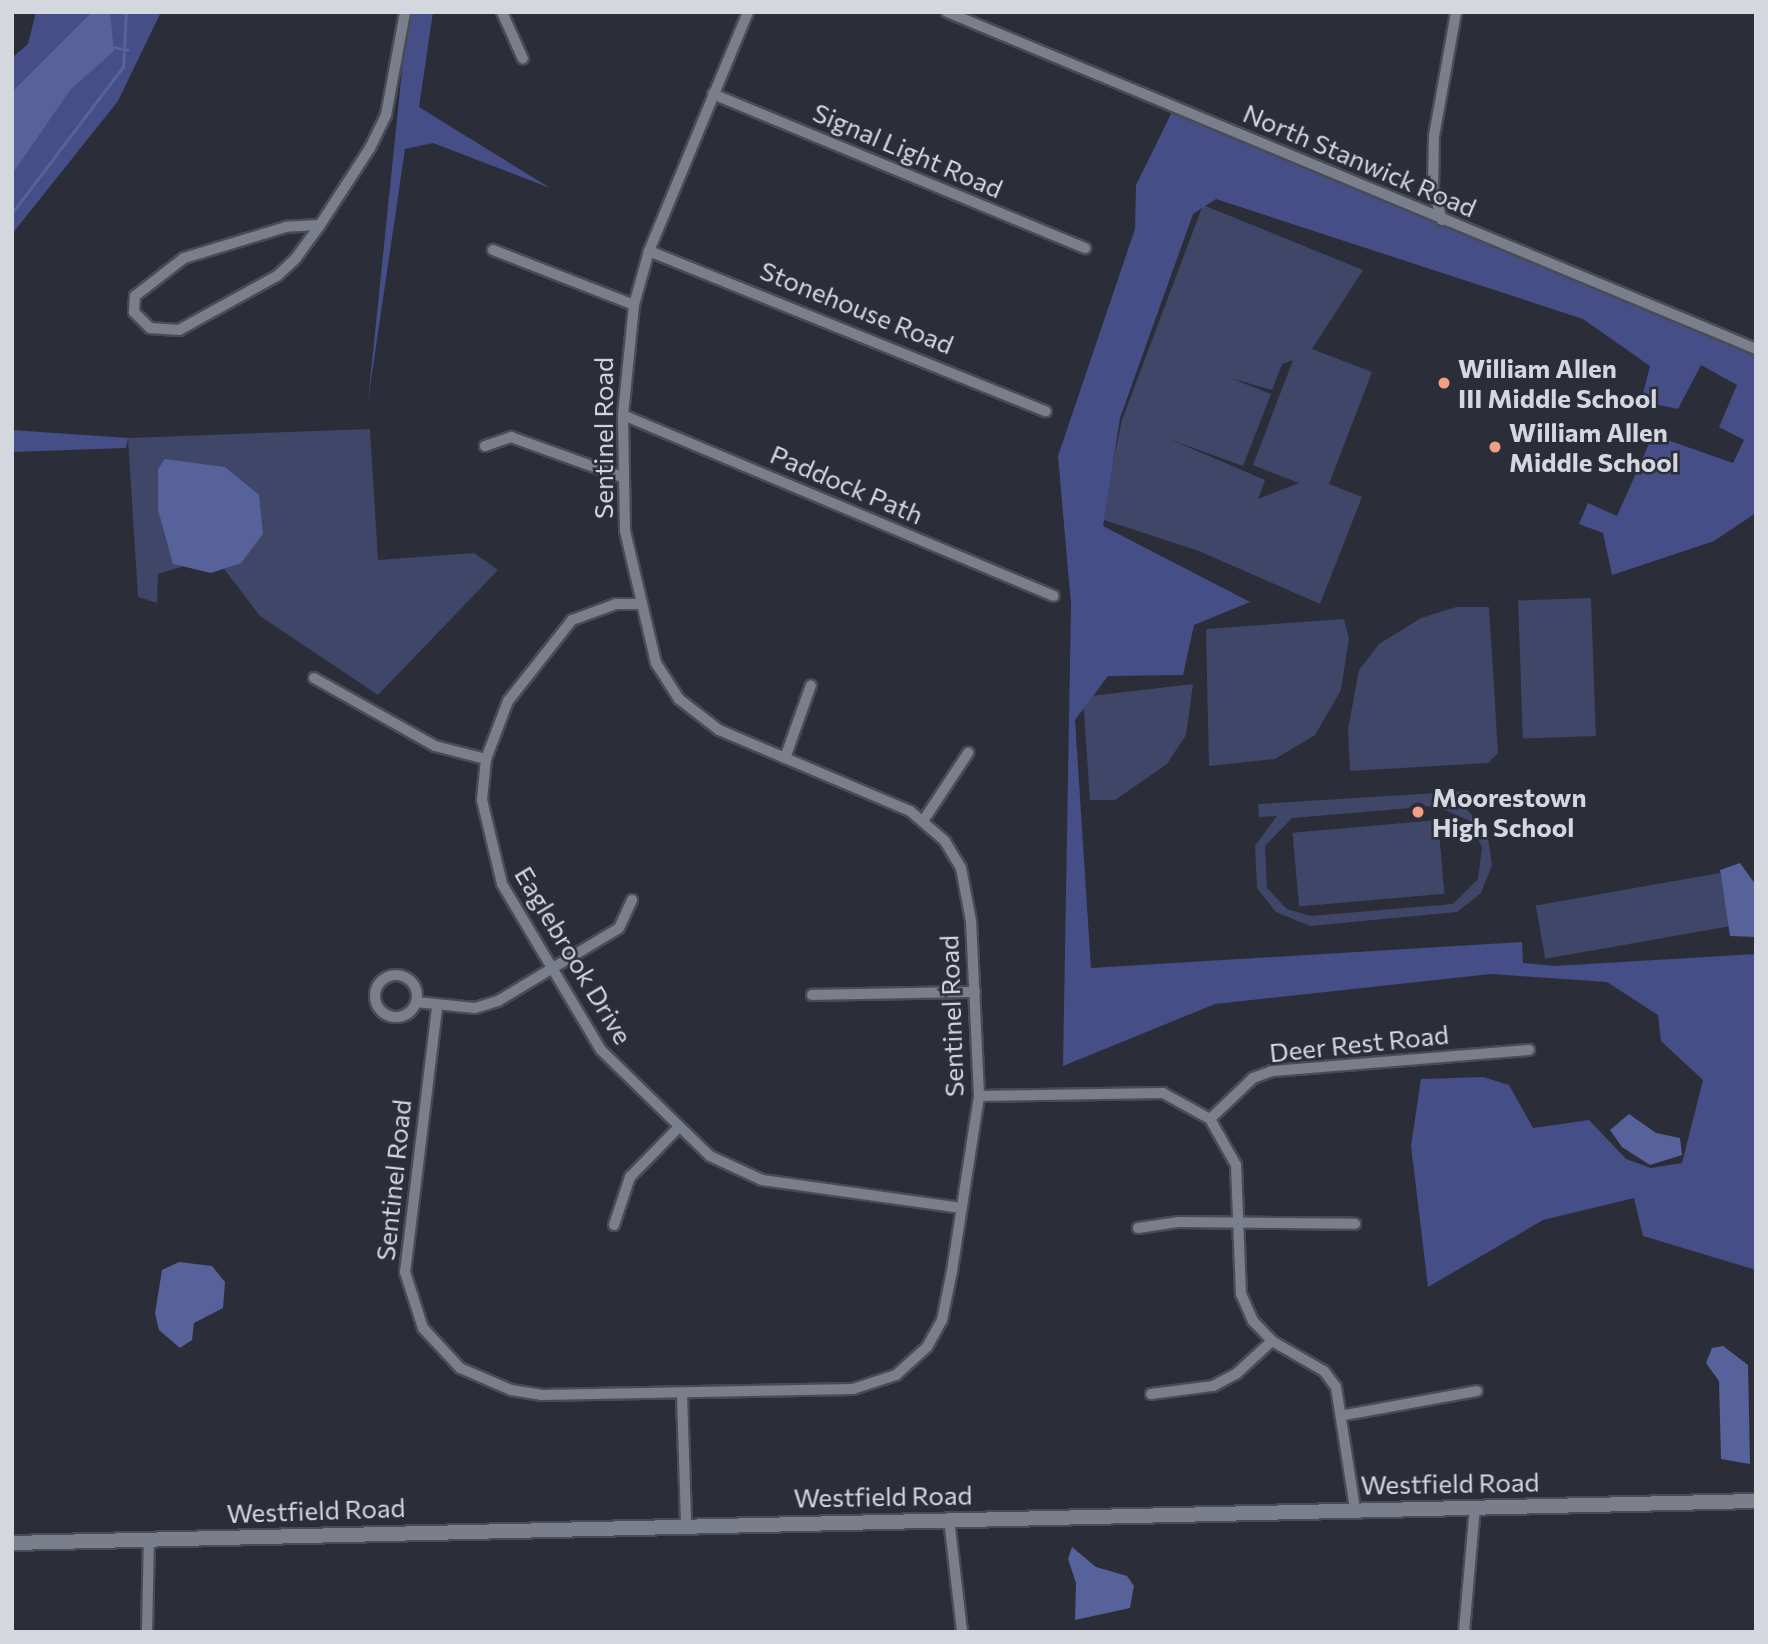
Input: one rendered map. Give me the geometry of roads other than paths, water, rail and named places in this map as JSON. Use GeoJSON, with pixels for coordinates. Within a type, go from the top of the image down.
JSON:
{"type":"FeatureCollection","features":[{"type":"Feature","properties":{"kind":"street"},"geometry":{"type":"LineString","coordinates":[[320,225],[286,227],[184,258],[135,296],[134,312],[150,328],[179,330],[208,317],[277,276],[320,225],[386,115],[405,12]]}},
{"type":"Feature","properties":{"kind":"street"},"geometry":{"type":"LineString","coordinates":[[502,12],[523,59]]}},
{"type":"Feature","properties":{"kind":"street","name":"Sentinel Road"},"geometry":{"type":"LineString","coordinates":[[437,1008],[404,1256],[411,1301],[423,1328],[460,1368],[511,1390],[682,1394],[853,1389],[896,1376],[928,1347],[942,1320],[979,1096],[975,992],[963,876],[945,841],[923,821],[719,730],[679,699],[656,663],[641,604],[622,477],[623,415],[634,305],[649,251],[748,12]]}},
{"type":"Feature","properties":{"kind":"street","name":"North Stanwick Road"},"geometry":{"type":"LineString","coordinates":[[947,12],[1756,349]]}},
{"type":"Feature","properties":{"kind":"street"},"geometry":{"type":"LineString","coordinates":[[1442,220],[1433,188],[1434,136],[1456,12]]}},
{"type":"Feature","properties":{"kind":"street","name":"Signal Light Road"},"geometry":{"type":"LineString","coordinates":[[713,93],[1085,248]]}},
{"type":"Feature","properties":{"kind":"street"},"geometry":{"type":"LineString","coordinates":[[493,250],[634,305]]}},
{"type":"Feature","properties":{"kind":"street","name":"Stonehouse Road"},"geometry":{"type":"LineString","coordinates":[[649,251],[1046,411]]}},
{"type":"Feature","properties":{"kind":"street","name":"Paddock Path"},"geometry":{"type":"LineString","coordinates":[[623,415],[1054,596]]}},
{"type":"Feature","properties":{"kind":"street"},"geometry":{"type":"LineString","coordinates":[[485,446],[511,437],[622,477]]}},
{"type":"Feature","properties":{"kind":"street","name":"Eaglebrook Drive"},"geometry":{"type":"LineString","coordinates":[[641,604],[584,613],[549,642],[508,701],[486,759],[482,800],[490,851],[552,971],[601,1050],[678,1128],[723,1164],[762,1180],[961,1208]]}},
{"type":"Feature","properties":{"kind":"street"},"geometry":{"type":"LineString","coordinates":[[314,678],[435,746],[486,759]]}},
{"type":"Feature","properties":{"kind":"street"},"geometry":{"type":"LineString","coordinates":[[785,758],[811,685]]}},
{"type":"Feature","properties":{"kind":"street"},"geometry":{"type":"LineString","coordinates":[[923,821],[968,753]]}},
{"type":"Feature","properties":{"kind":"street"},"geometry":{"type":"LineString","coordinates":[[416,1002],[437,1008],[498,1001],[552,971],[619,928],[632,900]]}},
{"type":"Feature","properties":{"kind":"street"},"geometry":{"type":"LineString","coordinates":[[390,975],[403,975],[416,989],[416,1002],[403,1016],[390,1016],[376,1002],[376,989],[390,975]]}},
{"type":"Feature","properties":{"kind":"street"},"geometry":{"type":"LineString","coordinates":[[812,995],[975,992]]}},
{"type":"Feature","properties":{"kind":"street","name":"Deer Rest Road"},"geometry":{"type":"LineString","coordinates":[[1210,1119],[1253,1079],[1272,1071],[1530,1050]]}},
{"type":"Feature","properties":{"kind":"street"},"geometry":{"type":"LineString","coordinates":[[979,1096],[1163,1093],[1210,1119],[1236,1165],[1241,1294],[1253,1321],[1272,1341],[1324,1371],[1345,1415],[1355,1509]]}},
{"type":"Feature","properties":{"kind":"street"},"geometry":{"type":"LineString","coordinates":[[614,1225],[630,1177],[678,1128]]}},
{"type":"Feature","properties":{"kind":"street"},"geometry":{"type":"LineString","coordinates":[[1138,1228],[1240,1221],[1356,1224]]}},
{"type":"Feature","properties":{"kind":"street"},"geometry":{"type":"LineString","coordinates":[[1150,1394],[1213,1386],[1237,1374],[1272,1341]]}},
{"type":"Feature","properties":{"kind":"street"},"geometry":{"type":"LineString","coordinates":[[1345,1415],[1477,1391]]}},
{"type":"Feature","properties":{"kind":"street"},"geometry":{"type":"LineString","coordinates":[[682,1394],[686,1524]]}},
{"type":"Feature","properties":{"kind":"street","name":"Westfield Road"},"geometry":{"type":"LineString","coordinates":[[12,1542],[686,1524],[1756,1501]]}},
{"type":"Feature","properties":{"kind":"street"},"geometry":{"type":"LineString","coordinates":[[1464,1632],[1475,1506]]}},
{"type":"Feature","properties":{"kind":"street"},"geometry":{"type":"LineString","coordinates":[[949,1519],[962,1632]]}},
{"type":"Feature","properties":{"kind":"street"},"geometry":{"type":"LineString","coordinates":[[147,1632],[149,1539]]}},
{"type":"Feature","properties":{"kind":"waterway"},"geometry":{"type":"LineString","coordinates":[[12,213],[123,67],[126,12]]}},
{"type":"Feature","properties":{"kind":"waterway"},"geometry":{"type":"LineString","coordinates":[[114,47],[128,50]]}},
{"type":"Feature","properties":{"kind":"place","name":"William Allen III Middle School"},"geometry":{"type":"Point","coordinates":[1444,383]}},
{"type":"Feature","properties":{"kind":"place","name":"William Allen Middle School"},"geometry":{"type":"Point","coordinates":[1495,447]}},
{"type":"Feature","properties":{"kind":"place","name":"Moorestown High School"},"geometry":{"type":"Point","coordinates":[1418,812]}}]}
